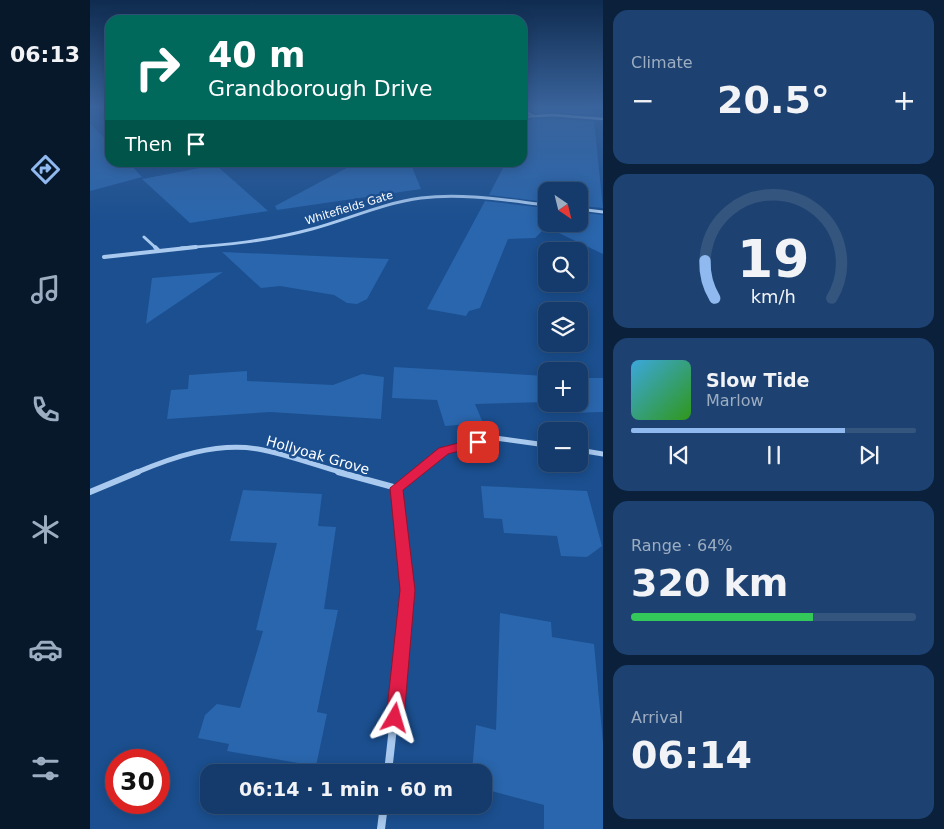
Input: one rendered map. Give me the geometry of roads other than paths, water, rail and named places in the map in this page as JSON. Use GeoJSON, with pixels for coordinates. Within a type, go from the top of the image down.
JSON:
{"type":"FeatureCollection","features":[{"type":"Feature","properties":{"kind":"street","name":"Whitefields Gate"},"geometry":{"type":"LineString","coordinates":[[104,257],[158,250],[257,242],[312,229],[390,203],[423,198],[462,195],[538,204]]}},
{"type":"Feature","properties":{"kind":"street"},"geometry":{"type":"LineString","coordinates":[[588,210],[603,212]]}},
{"type":"Feature","properties":{"kind":"street"},"geometry":{"type":"LineString","coordinates":[[144,237],[158,250]]}},
{"type":"Feature","properties":{"kind":"street"},"geometry":{"type":"LineString","coordinates":[[389,764],[399,682],[407,590],[397,488],[444,451],[496,438],[538,444]]}},
{"type":"Feature","properties":{"kind":"street","name":"Hollyoak Grove"},"geometry":{"type":"LineString","coordinates":[[90,492],[174,457],[220,448],[257,449],[397,488]]}},
{"type":"Feature","properties":{"kind":"street"},"geometry":{"type":"LineString","coordinates":[[588,452],[603,454]]}},
{"type":"Feature","properties":{"kind":"street"},"geometry":{"type":"LineString","coordinates":[[381,829],[383,814]]}}]}
